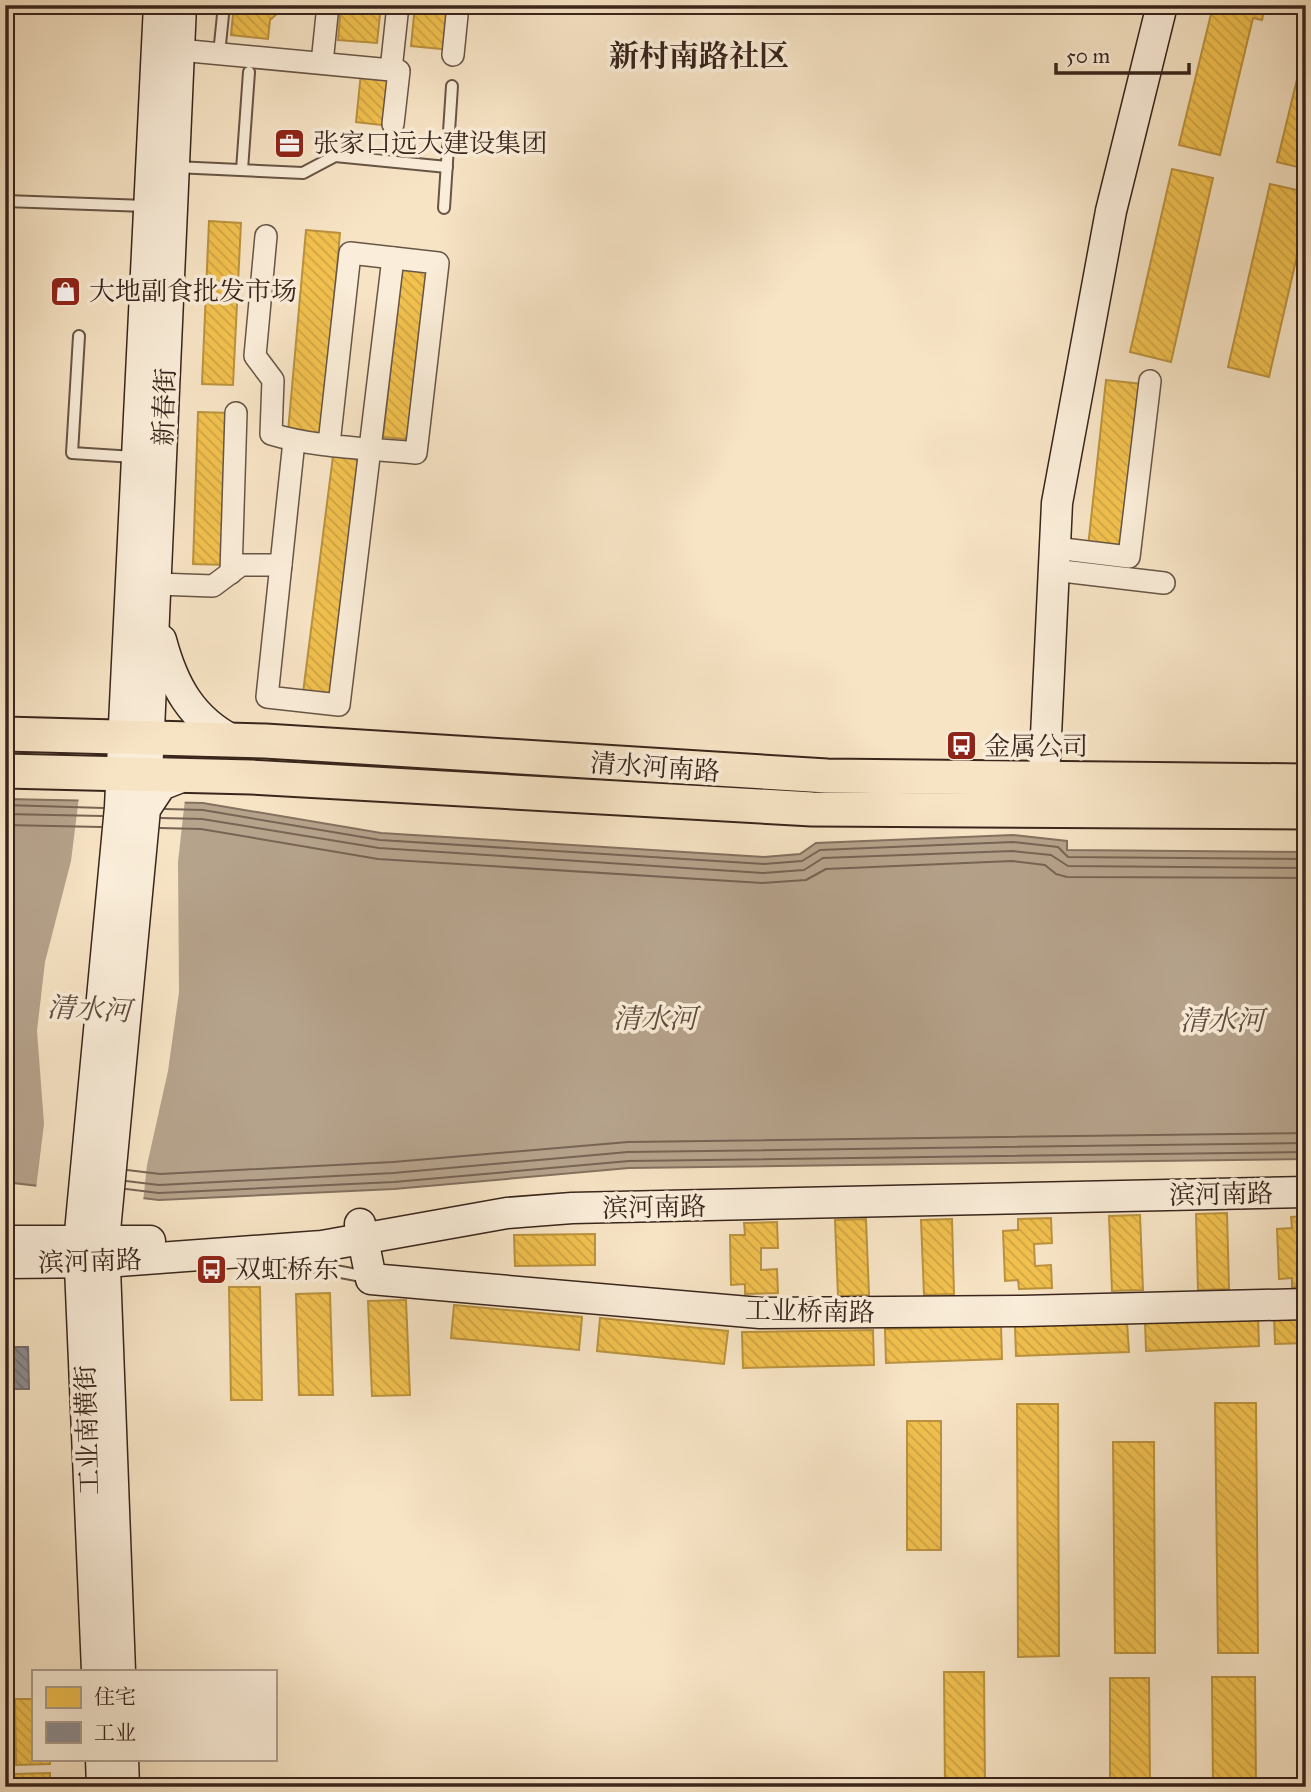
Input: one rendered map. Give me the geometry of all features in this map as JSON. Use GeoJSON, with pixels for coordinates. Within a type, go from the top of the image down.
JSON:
{"type":"FeatureCollection","features":[{"type":"Feature","properties":{"kind":"main road","name":"新春街"},"geometry":{"type":"LineString","coordinates":[[136,738],[125,690],[159,5]]}},
{"type":"Feature","properties":{"kind":"main road","name":"新春街"},"geometry":{"type":"LineString","coordinates":[[97,1192],[136,738],[156,619],[181,5]]}},
{"type":"Feature","properties":{"kind":"main road"},"geometry":{"type":"LineString","coordinates":[[1044,778],[1057,503],[1111,211],[1162,5]]}},
{"type":"Feature","properties":{"kind":"main road"},"geometry":{"type":"LineString","coordinates":[[156,619],[169,668],[178,689],[191,709],[212,730],[233,741]]}},
{"type":"Feature","properties":{"kind":"main road"},"geometry":{"type":"LineString","coordinates":[[66,736],[87,731],[101,722],[113,712],[125,690]]}},
{"type":"Feature","properties":{"kind":"main road","name":"清水河南路"},"geometry":{"type":"LineString","coordinates":[[5,734],[233,741],[720,771],[1306,781]]}},
{"type":"Feature","properties":{"kind":"main road","name":"清水河南路"},"geometry":{"type":"LineString","coordinates":[[5,771],[184,776],[812,809],[1306,812]]}},
{"type":"Feature","properties":{"kind":"main road"},"geometry":{"type":"LineString","coordinates":[[87,773],[102,779],[116,796],[132,808],[160,785],[184,776]]}},
{"type":"Feature","properties":{"kind":"main road","name":"滨河南路"},"geometry":{"type":"LineString","coordinates":[[5,1241],[92,1252],[235,1254],[322,1246],[362,1231],[514,1201],[643,1194],[1306,1182]]}},
{"type":"Feature","properties":{"kind":"main road","name":"工业南横街"},"geometry":{"type":"LineString","coordinates":[[97,1192],[92,1252],[97,1670]]}},
{"type":"Feature","properties":{"kind":"main road","name":"滨河南路"},"geometry":{"type":"LineString","coordinates":[[5,1263],[92,1252],[362,1231],[572,1208],[1306,1192]]}},
{"type":"Feature","properties":{"kind":"main road"},"geometry":{"type":"LineString","coordinates":[[362,1231],[371,1279]]}},
{"type":"Feature","properties":{"kind":"main road","name":"工业南横街"},"geometry":{"type":"LineString","coordinates":[[92,1252],[120,1670]]}},
{"type":"Feature","properties":{"kind":"main road","name":"工业桥南路"},"geometry":{"type":"LineString","coordinates":[[371,1279],[760,1313],[1022,1311],[1306,1304]]}},
{"type":"Feature","properties":{"kind":"main road"},"geometry":{"type":"LineString","coordinates":[[100,1760],[102,1787]]}},
{"type":"Feature","properties":{"kind":"main road"},"geometry":{"type":"LineString","coordinates":[[123,1760],[124,1787]]}},
{"type":"Feature","properties":{"kind":"street"},"geometry":{"type":"LineString","coordinates":[[322,63],[328,5]]}},
{"type":"Feature","properties":{"kind":"street"},"geometry":{"type":"LineString","coordinates":[[391,70],[398,5]]}},
{"type":"Feature","properties":{"kind":"street"},"geometry":{"type":"LineString","coordinates":[[453,55],[458,5]]}},
{"type":"Feature","properties":{"kind":"street"},"geometry":{"type":"LineString","coordinates":[[179,50],[399,71],[393,124]]}},
{"type":"Feature","properties":{"kind":"street"},"geometry":{"type":"LineString","coordinates":[[266,236],[255,356],[273,380],[271,434],[294,441],[416,453],[438,263],[350,253],[329,444]]}},
{"type":"Feature","properties":{"kind":"street"},"geometry":{"type":"LineString","coordinates":[[294,441],[267,697],[339,705],[393,258]]}},
{"type":"Feature","properties":{"kind":"street"},"geometry":{"type":"LineString","coordinates":[[1054,559],[1129,557],[1150,381]]}},
{"type":"Feature","properties":{"kind":"street"},"geometry":{"type":"LineString","coordinates":[[231,573],[236,413]]}},
{"type":"Feature","properties":{"kind":"street"},"geometry":{"type":"LineString","coordinates":[[1054,559],[1164,583]]}},
{"type":"Feature","properties":{"kind":"street"},"geometry":{"type":"LineString","coordinates":[[157,584],[213,586],[241,565],[281,565]]}},
{"type":"Feature","properties":{"kind":"lane"},"geometry":{"type":"LineString","coordinates":[[219,54],[224,5]]}},
{"type":"Feature","properties":{"kind":"lane"},"geometry":{"type":"LineString","coordinates":[[242,170],[250,72]]}},
{"type":"Feature","properties":{"kind":"lane"},"geometry":{"type":"LineString","coordinates":[[444,208],[452,86]]}},
{"type":"Feature","properties":{"kind":"lane"},"geometry":{"type":"LineString","coordinates":[[174,167],[303,173],[335,156],[447,167]]}},
{"type":"Feature","properties":{"kind":"lane"},"geometry":{"type":"LineString","coordinates":[[5,201],[149,206]]}},
{"type":"Feature","properties":{"kind":"lane"},"geometry":{"type":"LineString","coordinates":[[79,336],[72,453],[136,458]]}},
{"type":"Feature","properties":{"kind":"lane"},"geometry":{"type":"LineString","coordinates":[[235,1254],[321,1266],[371,1279]]}},
{"type":"Feature","properties":{"kind":"water","name":"清水河"},"geometry":{"type":"Polygon","coordinates":[[[5,799],[203,803],[381,833],[764,857],[800,854],[816,843],[1013,835],[1067,841],[1067,850],[1306,852],[1306,1159],[629,1168],[394,1189],[159,1200],[5,1182],[5,799]]]}},
{"type":"Feature","properties":{"kind":"pier"},"geometry":{"type":"Polygon","coordinates":[[[79,797],[185,799],[178,862],[179,992],[168,1071],[147,1165],[143,1202],[36,1189],[44,1124],[37,1031],[45,962],[71,861],[79,797]]]}},
{"type":"Feature","properties":{"kind":"building: 住宅"},"geometry":{"type":"Polygon","coordinates":[[[234,5],[287,5],[270,20],[268,39],[231,35],[234,5]]]}},
{"type":"Feature","properties":{"kind":"building: 住宅"},"geometry":{"type":"Polygon","coordinates":[[[341,5],[381,5],[377,43],[338,40],[341,5]]]}},
{"type":"Feature","properties":{"kind":"building: 住宅"},"geometry":{"type":"Polygon","coordinates":[[[415,5],[456,5],[451,50],[411,46],[415,5]]]}},
{"type":"Feature","properties":{"kind":"building: 住宅"},"geometry":{"type":"Polygon","coordinates":[[[1222,5],[1265,5],[1262,20],[1253,18],[1220,155],[1179,145],[1213,6],[1221,8],[1222,5]]]}},
{"type":"Feature","properties":{"kind":"building: 住宅"},"geometry":{"type":"Polygon","coordinates":[[[1306,42],[1306,169],[1277,162],[1306,42]]]}},
{"type":"Feature","properties":{"kind":"building: 住宅"},"geometry":{"type":"Polygon","coordinates":[[[361,73],[395,77],[390,126],[356,122],[361,73]]]}},
{"type":"Feature","properties":{"kind":"building: 住宅"},"geometry":{"type":"Polygon","coordinates":[[[1172,169],[1213,178],[1171,362],[1130,352],[1172,169]]]}},
{"type":"Feature","properties":{"kind":"building: 住宅"},"geometry":{"type":"Polygon","coordinates":[[[1270,184],[1306,192],[1306,217],[1269,377],[1228,367],[1270,184]]]}},
{"type":"Feature","properties":{"kind":"building: 住宅"},"geometry":{"type":"Polygon","coordinates":[[[209,221],[241,223],[233,385],[202,384],[209,221]]]}},
{"type":"Feature","properties":{"kind":"building: 住宅"},"geometry":{"type":"Polygon","coordinates":[[[306,230],[340,233],[322,434],[288,432],[306,230]]]}},
{"type":"Feature","properties":{"kind":"building: 住宅"},"geometry":{"type":"Polygon","coordinates":[[[403,262],[435,266],[416,440],[383,437],[403,262]]]}},
{"type":"Feature","properties":{"kind":"building: 住宅"},"geometry":{"type":"Polygon","coordinates":[[[1106,380],[1142,384],[1124,550],[1088,547],[1106,380]]]}},
{"type":"Feature","properties":{"kind":"building: 住宅"},"geometry":{"type":"Polygon","coordinates":[[[198,412],[232,413],[227,565],[193,564],[198,412]]]}},
{"type":"Feature","properties":{"kind":"building: 住宅"},"geometry":{"type":"Polygon","coordinates":[[[333,456],[364,460],[334,697],[303,693],[333,456]]]}},
{"type":"Feature","properties":{"kind":"building: 住宅"},"geometry":{"type":"Polygon","coordinates":[[[1227,1213],[1229,1289],[1198,1290],[1196,1214],[1227,1213]]]}},
{"type":"Feature","properties":{"kind":"building: 住宅"},"geometry":{"type":"Polygon","coordinates":[[[1140,1215],[1143,1290],[1112,1291],[1109,1216],[1140,1215]]]}},
{"type":"Feature","properties":{"kind":"building: 住宅"},"geometry":{"type":"Polygon","coordinates":[[[1306,1216],[1306,1287],[1292,1287],[1292,1278],[1279,1279],[1277,1229],[1292,1228],[1291,1217],[1306,1216]]]}},
{"type":"Feature","properties":{"kind":"building: 住宅"},"geometry":{"type":"Polygon","coordinates":[[[1051,1218],[1052,1243],[1034,1244],[1035,1266],[1051,1265],[1052,1288],[1019,1289],[1018,1280],[1005,1281],[1003,1231],[1018,1230],[1018,1219],[1051,1218]]]}},
{"type":"Feature","properties":{"kind":"building: 住宅"},"geometry":{"type":"Polygon","coordinates":[[[866,1219],[869,1295],[838,1296],[835,1220],[866,1219]]]}},
{"type":"Feature","properties":{"kind":"building: 住宅"},"geometry":{"type":"Polygon","coordinates":[[[952,1219],[954,1294],[924,1295],[921,1220],[952,1219]]]}},
{"type":"Feature","properties":{"kind":"building: 住宅"},"geometry":{"type":"Polygon","coordinates":[[[777,1222],[778,1248],[761,1248],[761,1270],[777,1269],[778,1293],[745,1294],[745,1284],[731,1285],[730,1235],[745,1235],[744,1223],[777,1222]]]}},
{"type":"Feature","properties":{"kind":"building: 住宅"},"geometry":{"type":"Polygon","coordinates":[[[595,1234],[595,1265],[515,1266],[514,1235],[595,1234]]]}},
{"type":"Feature","properties":{"kind":"building: 住宅"},"geometry":{"type":"Polygon","coordinates":[[[229,1287],[260,1287],[262,1400],[231,1400],[229,1287]]]}},
{"type":"Feature","properties":{"kind":"building: 住宅"},"geometry":{"type":"Polygon","coordinates":[[[330,1293],[333,1395],[299,1395],[296,1294],[330,1293]]]}},
{"type":"Feature","properties":{"kind":"building: 住宅"},"geometry":{"type":"Polygon","coordinates":[[[406,1300],[410,1395],[372,1396],[368,1301],[406,1300]]]}},
{"type":"Feature","properties":{"kind":"building: 住宅"},"geometry":{"type":"Polygon","coordinates":[[[454,1305],[582,1317],[579,1350],[451,1338],[454,1305]]]}},
{"type":"Feature","properties":{"kind":"building: 住宅"},"geometry":{"type":"Polygon","coordinates":[[[1306,1314],[1306,1343],[1275,1344],[1274,1315],[1306,1314]]]}},
{"type":"Feature","properties":{"kind":"building: 住宅"},"geometry":{"type":"Polygon","coordinates":[[[1258,1316],[1259,1346],[1146,1351],[1145,1321],[1258,1316]]]}},
{"type":"Feature","properties":{"kind":"building: 住宅"},"geometry":{"type":"Polygon","coordinates":[[[600,1318],[728,1331],[724,1364],[597,1351],[600,1318]]]}},
{"type":"Feature","properties":{"kind":"building: 住宅"},"geometry":{"type":"Polygon","coordinates":[[[1127,1322],[1129,1352],[1016,1356],[1015,1326],[1127,1322]]]}},
{"type":"Feature","properties":{"kind":"building: 住宅"},"geometry":{"type":"Polygon","coordinates":[[[1001,1326],[1002,1359],[886,1363],[885,1329],[1001,1326]]]}},
{"type":"Feature","properties":{"kind":"building: 住宅"},"geometry":{"type":"Polygon","coordinates":[[[873,1330],[874,1365],[743,1368],[742,1332],[873,1330]]]}},
{"type":"Feature","properties":{"kind":"building: 住宅"},"geometry":{"type":"Polygon","coordinates":[[[1215,1403],[1256,1403],[1258,1653],[1218,1653],[1215,1403]]]}},
{"type":"Feature","properties":{"kind":"building: 住宅"},"geometry":{"type":"Polygon","coordinates":[[[1017,1404],[1058,1404],[1059,1656],[1018,1657],[1017,1404]]]}},
{"type":"Feature","properties":{"kind":"building: 住宅"},"geometry":{"type":"Polygon","coordinates":[[[907,1421],[941,1421],[941,1550],[907,1550],[907,1421]]]}},
{"type":"Feature","properties":{"kind":"building: 住宅"},"geometry":{"type":"Polygon","coordinates":[[[1113,1442],[1154,1442],[1155,1653],[1115,1653],[1113,1442]]]}},
{"type":"Feature","properties":{"kind":"building: 住宅"},"geometry":{"type":"Polygon","coordinates":[[[944,1672],[984,1672],[985,1787],[945,1787],[944,1672]]]}},
{"type":"Feature","properties":{"kind":"building: 住宅"},"geometry":{"type":"Polygon","coordinates":[[[1212,1677],[1255,1677],[1256,1787],[1213,1787],[1212,1677]]]}},
{"type":"Feature","properties":{"kind":"building: 住宅"},"geometry":{"type":"Polygon","coordinates":[[[1110,1678],[1149,1678],[1150,1787],[1110,1787],[1110,1678]]]}},
{"type":"Feature","properties":{"kind":"building: 住宅"},"geometry":{"type":"Polygon","coordinates":[[[15,1699],[32,1699],[32,1760],[50,1760],[50,1764],[16,1765],[15,1699]]]}},
{"type":"Feature","properties":{"kind":"building: 住宅"},"geometry":{"type":"Polygon","coordinates":[[[50,1773],[50,1787],[15,1787],[14,1774],[50,1773]]]}},
{"type":"Feature","properties":{"kind":"building: 工业"},"geometry":{"type":"Polygon","coordinates":[[[5,1347],[28,1347],[29,1389],[5,1389],[5,1347]]]}},
{"type":"Feature","properties":{"kind":"place","name":"张家口远大建设集团"},"geometry":{"type":"Point","coordinates":[290,143]}},
{"type":"Feature","properties":{"kind":"place","name":"大地副食批发市场"},"geometry":{"type":"Point","coordinates":[66,291]}},
{"type":"Feature","properties":{"kind":"place","name":"金属公司"},"geometry":{"type":"Point","coordinates":[961,746]}},
{"type":"Feature","properties":{"kind":"place","name":"双虹桥东"},"geometry":{"type":"Point","coordinates":[212,1269]}},
{"type":"Feature","properties":{"kind":"district","name":"新村南路社区"},"geometry":{"type":"Point","coordinates":[699,56]}}]}
